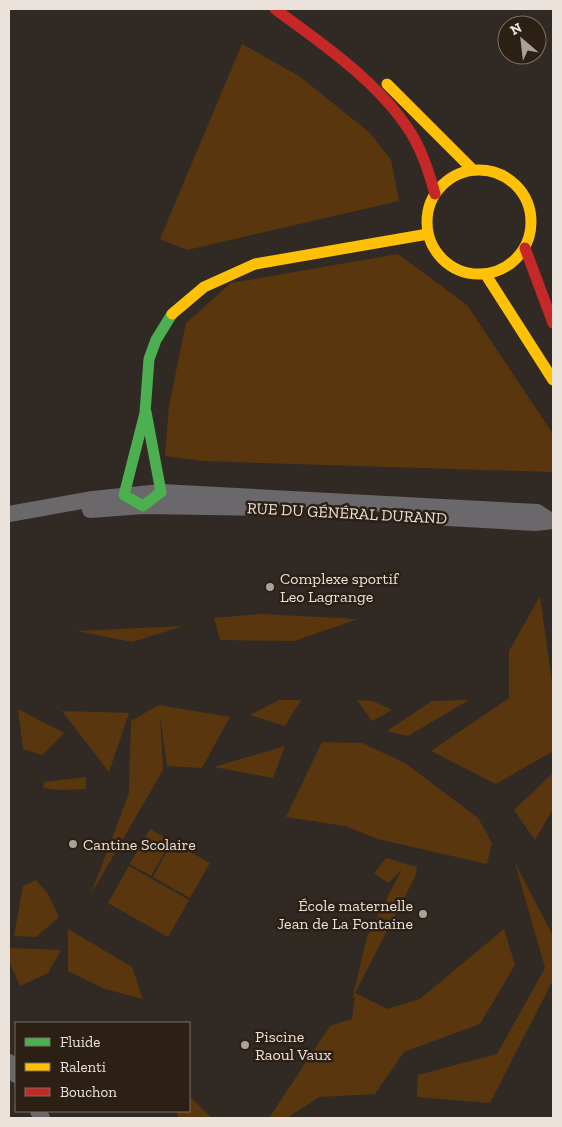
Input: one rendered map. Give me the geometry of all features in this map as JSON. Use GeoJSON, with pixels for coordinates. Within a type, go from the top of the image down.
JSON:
{"type":"FeatureCollection","features":[{"type":"Feature","properties":{"kind":"main road"},"geometry":{"type":"LineString","coordinates":[[276,9],[332,50],[388,104],[414,140],[425,160],[435,194]]}},
{"type":"Feature","properties":{"kind":"main road"},"geometry":{"type":"LineString","coordinates":[[332,50],[366,68],[397,91],[473,170]]}},
{"type":"Feature","properties":{"kind":"main road"},"geometry":{"type":"LineString","coordinates":[[473,170],[488,170],[504,176],[516,185],[526,197],[532,223],[530,236],[525,248],[515,261],[502,270],[486,274],[470,274],[456,270],[443,261],[433,248],[426,220],[429,206],[435,194],[445,182],[458,174],[473,170]]}},
{"type":"Feature","properties":{"kind":"main road"},"geometry":{"type":"LineString","coordinates":[[151,497],[146,412],[149,359],[159,335],[177,307],[202,286],[229,272],[255,264],[428,234]]}},
{"type":"Feature","properties":{"kind":"main road"},"geometry":{"type":"LineString","coordinates":[[525,248],[553,323]]}},
{"type":"Feature","properties":{"kind":"main road"},"geometry":{"type":"LineString","coordinates":[[486,274],[553,380]]}},
{"type":"Feature","properties":{"kind":"main road"},"geometry":{"type":"LineString","coordinates":[[124,495],[146,412]]}},
{"type":"Feature","properties":{"kind":"street"},"geometry":{"type":"LineString","coordinates":[[9,514],[124,495],[151,497]]}},
{"type":"Feature","properties":{"kind":"street"},"geometry":{"type":"LineString","coordinates":[[9,522],[94,509],[151,497]]}},
{"type":"Feature","properties":{"kind":"street","name":"RUE DU GÉNÉRAL DURAND"},"geometry":{"type":"LineString","coordinates":[[151,497],[536,512],[552,521]]}},
{"type":"Feature","properties":{"kind":"street","name":"RUE DU GÉNÉRAL DURAND"},"geometry":{"type":"LineString","coordinates":[[151,497],[252,507],[535,523],[552,521]]}},
{"type":"Feature","properties":{"kind":"street"},"geometry":{"type":"LineString","coordinates":[[9,1062],[15,1073]]}},
{"type":"Feature","properties":{"kind":"shaded area"},"geometry":{"type":"Polygon","coordinates":[[[242,44],[299,76],[370,133],[391,160],[399,201],[187,250],[160,239],[242,44]]]}},
{"type":"Feature","properties":{"kind":"shaded area"},"geometry":{"type":"Polygon","coordinates":[[[398,254],[467,305],[553,434],[553,472],[202,461],[165,456],[169,406],[186,323],[231,283],[398,254]]]}},
{"type":"Feature","properties":{"kind":"shaded area"},"geometry":{"type":"Polygon","coordinates":[[[540,596],[553,690],[553,751],[496,784],[431,751],[509,698],[509,651],[540,596]]]}},
{"type":"Feature","properties":{"kind":"shaded area"},"geometry":{"type":"Polygon","coordinates":[[[261,614],[358,619],[294,641],[220,640],[214,618],[261,614]]]}},
{"type":"Feature","properties":{"kind":"shaded area"},"geometry":{"type":"Polygon","coordinates":[[[183,626],[132,642],[77,631],[183,626]]]}},
{"type":"Feature","properties":{"kind":"shaded area"},"geometry":{"type":"Polygon","coordinates":[[[279,700],[301,700],[285,726],[250,715],[279,700]]]}},
{"type":"Feature","properties":{"kind":"shaded area"},"geometry":{"type":"Polygon","coordinates":[[[357,700],[373,701],[392,710],[372,721],[357,700]]]}},
{"type":"Feature","properties":{"kind":"shaded area"},"geometry":{"type":"Polygon","coordinates":[[[469,700],[408,736],[387,731],[432,701],[469,700]]]}},
{"type":"Feature","properties":{"kind":"shaded area"},"geometry":{"type":"Polygon","coordinates":[[[159,705],[230,717],[202,768],[167,766],[160,715],[163,770],[91,894],[129,793],[131,721],[159,705]]]}},
{"type":"Feature","properties":{"kind":"shaded area"},"geometry":{"type":"Polygon","coordinates":[[[18,709],[64,733],[42,755],[23,749],[18,709]]]}},
{"type":"Feature","properties":{"kind":"shaded area"},"geometry":{"type":"Polygon","coordinates":[[[62,711],[129,713],[109,772],[62,711]]]}},
{"type":"Feature","properties":{"kind":"shaded area"},"geometry":{"type":"Polygon","coordinates":[[[322,742],[362,743],[405,763],[478,818],[492,843],[487,864],[378,839],[345,826],[286,817],[322,742]]]}},
{"type":"Feature","properties":{"kind":"shaded area"},"geometry":{"type":"Polygon","coordinates":[[[285,746],[273,778],[214,767],[285,746]]]}},
{"type":"Feature","properties":{"kind":"shaded area"},"geometry":{"type":"Polygon","coordinates":[[[553,773],[553,809],[535,840],[514,810],[553,773]]]}},
{"type":"Feature","properties":{"kind":"shaded area"},"geometry":{"type":"Polygon","coordinates":[[[86,777],[86,789],[59,790],[43,788],[44,782],[86,777]]]}},
{"type":"Feature","properties":{"kind":"shaded area"},"geometry":{"type":"Polygon","coordinates":[[[150,829],[171,841],[151,876],[130,864],[150,829]]]}},
{"type":"Feature","properties":{"kind":"shaded area"},"geometry":{"type":"Polygon","coordinates":[[[172,842],[210,863],[190,898],[153,877],[172,842]]]}},
{"type":"Feature","properties":{"kind":"shaded area"},"geometry":{"type":"Polygon","coordinates":[[[386,858],[417,867],[416,875],[355,993],[387,1009],[420,999],[504,929],[515,965],[480,1024],[404,1052],[375,1094],[319,1097],[287,1118],[269,1118],[330,1026],[352,1019],[355,995],[352,1000],[367,937],[402,869],[388,883],[374,873],[386,858]]]}},
{"type":"Feature","properties":{"kind":"shaded area"},"geometry":{"type":"Polygon","coordinates":[[[515,863],[553,936],[553,980],[490,1103],[417,1097],[418,1075],[497,1054],[545,968],[515,863]]]}},
{"type":"Feature","properties":{"kind":"shaded area"},"geometry":{"type":"Polygon","coordinates":[[[129,866],[189,900],[168,937],[108,903],[129,866]]]}},
{"type":"Feature","properties":{"kind":"shaded area"},"geometry":{"type":"Polygon","coordinates":[[[36,880],[48,894],[59,917],[36,937],[14,936],[23,886],[36,880]]]}},
{"type":"Feature","properties":{"kind":"shaded area"},"geometry":{"type":"Polygon","coordinates":[[[68,929],[132,967],[143,999],[105,989],[68,971],[68,929]]]}},
{"type":"Feature","properties":{"kind":"shaded area"},"geometry":{"type":"Polygon","coordinates":[[[9,948],[61,950],[48,973],[20,986],[9,961],[9,948]]]}},
{"type":"Feature","properties":{"kind":"shaded area"},"geometry":{"type":"Polygon","coordinates":[[[190,1097],[212,1118],[179,1118],[176,1112],[190,1112],[190,1097]]]}},
{"type":"Feature","properties":{"kind":"traffic: fast"},"geometry":{"type":"LineString","coordinates":[[146,412],[161,492],[143,506],[124,495],[145,413],[149,359],[156,340],[172,314]]}},
{"type":"Feature","properties":{"kind":"traffic: slow"},"geometry":{"type":"LineString","coordinates":[[387,84],[473,170]]}},
{"type":"Feature","properties":{"kind":"traffic: slow"},"geometry":{"type":"LineString","coordinates":[[479,170],[499,174],[508,178],[516,185],[523,193],[527,202],[531,222],[527,242],[523,251],[516,259],[508,266],[499,270],[479,274],[459,270],[450,266],[442,259],[435,251],[431,242],[427,222],[431,202],[435,193],[442,185],[450,178],[459,174],[479,170]]}},
{"type":"Feature","properties":{"kind":"traffic: slow"},"geometry":{"type":"LineString","coordinates":[[172,314],[204,287],[255,264],[428,234]]}},
{"type":"Feature","properties":{"kind":"traffic: slow"},"geometry":{"type":"LineString","coordinates":[[486,275],[553,380]]}},
{"type":"Feature","properties":{"kind":"traffic: jam"},"geometry":{"type":"LineString","coordinates":[[275,9],[333,52],[371,84],[388,102],[415,140],[435,194]]}},
{"type":"Feature","properties":{"kind":"traffic: jam"},"geometry":{"type":"LineString","coordinates":[[525,248],[553,323]]}},
{"type":"Feature","properties":{"kind":"place","name":"Complexe sportif Leo Lagrange"},"geometry":{"type":"Point","coordinates":[270,587]}},
{"type":"Feature","properties":{"kind":"place","name":"Cantine Scolaire"},"geometry":{"type":"Point","coordinates":[73,844]}},
{"type":"Feature","properties":{"kind":"place","name":"École maternelle Jean de La Fontaine"},"geometry":{"type":"Point","coordinates":[423,914]}},
{"type":"Feature","properties":{"kind":"place","name":"Piscine Raoul Vaux"},"geometry":{"type":"Point","coordinates":[245,1045]}}]}
